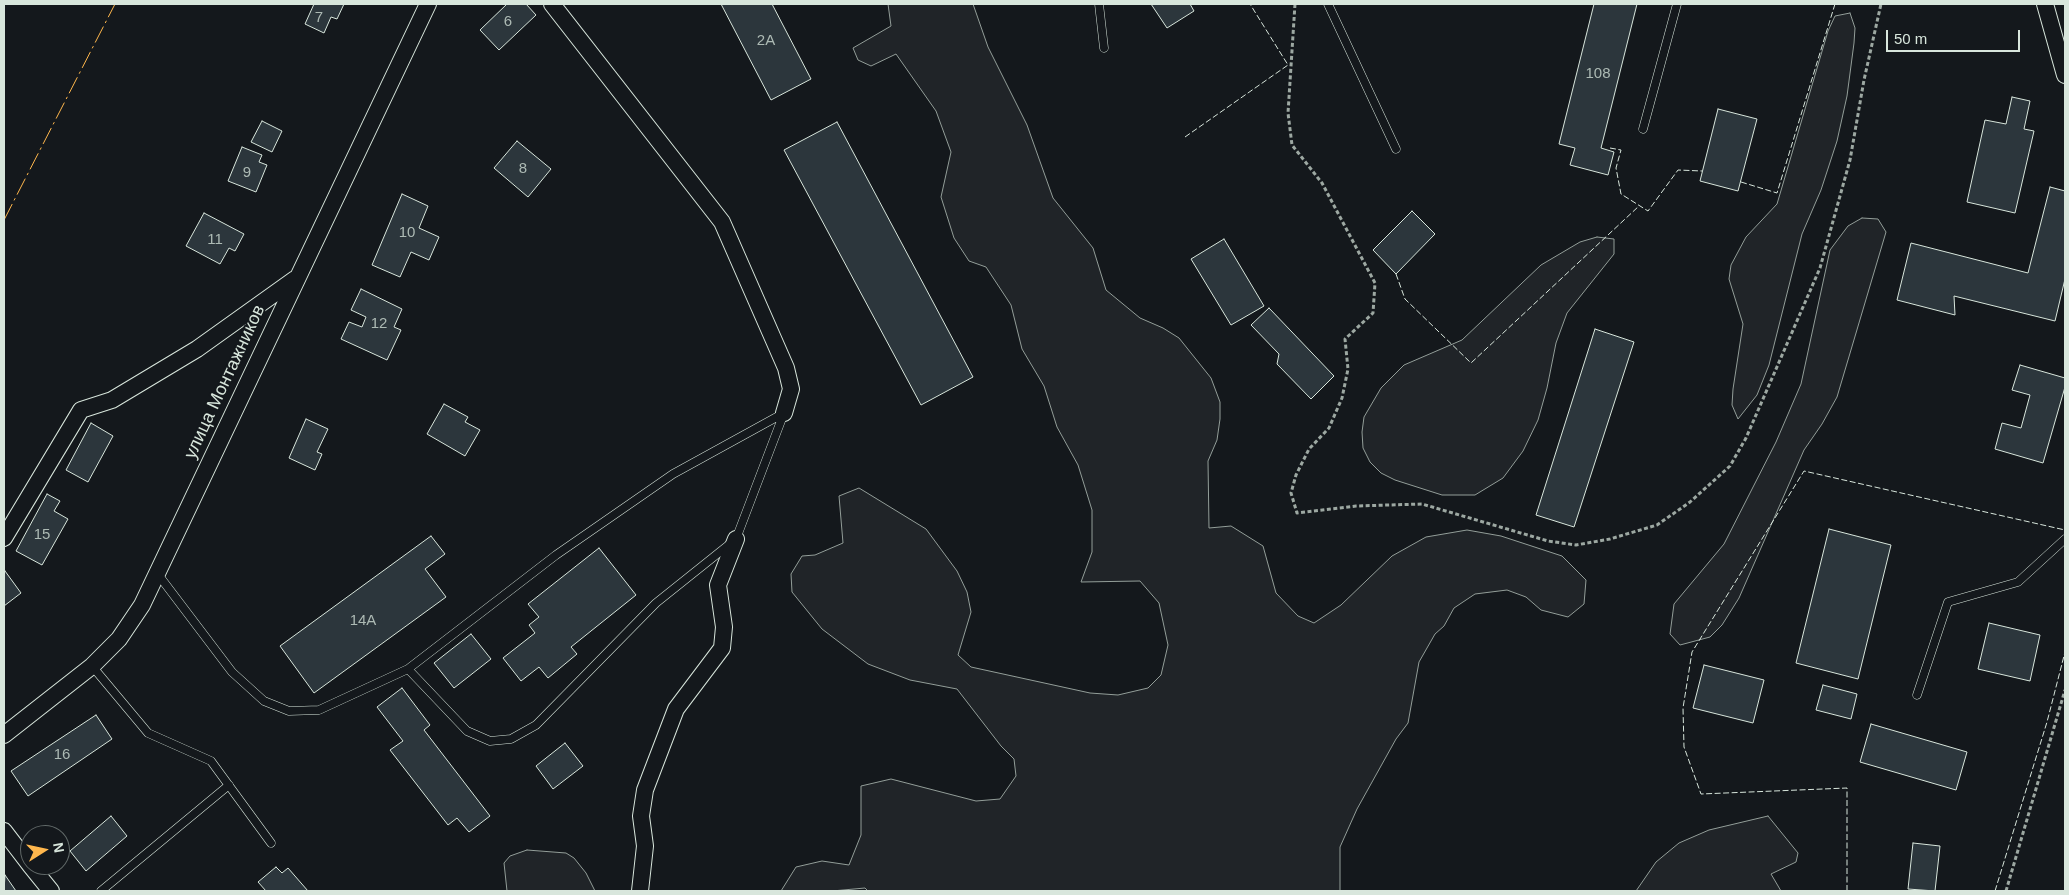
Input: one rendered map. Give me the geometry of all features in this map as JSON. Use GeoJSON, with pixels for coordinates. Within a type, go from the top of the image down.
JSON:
{"type":"FeatureCollection","features":[{"type":"Feature","properties":{"kind":"street","name":"улица Монтажников"},"geometry":{"type":"LineString","coordinates":[[4,735],[92,666],[119,639],[142,605],[296,277],[428,4]]}},
{"type":"Feature","properties":{"kind":"street"},"geometry":{"type":"LineString","coordinates":[[552,4],[722,222],[786,368],[791,389],[784,413]]}},
{"type":"Feature","properties":{"kind":"street"},"geometry":{"type":"LineString","coordinates":[[2045,4],[2065,76]]}},
{"type":"Feature","properties":{"kind":"street"},"geometry":{"type":"LineString","coordinates":[[4,538],[81,410],[112,400],[197,349],[296,277]]}},
{"type":"Feature","properties":{"kind":"street"},"geometry":{"type":"LineString","coordinates":[[640,891],[645,846],[641,816],[645,790],[676,708],[722,648],[724,626],[718,585],[736,539]]}},
{"type":"Feature","properties":{"kind":"street"},"geometry":{"type":"LineString","coordinates":[[4,831],[20,852]]}},
{"type":"Feature","properties":{"kind":"street"},"geometry":{"type":"LineString","coordinates":[[38,875],[51,891]]}},
{"type":"Feature","properties":{"kind":"lane"},"geometry":{"type":"LineString","coordinates":[[1099,4],[1104,48]]}},
{"type":"Feature","properties":{"kind":"lane"},"geometry":{"type":"LineString","coordinates":[[1328,4],[1396,149]]}},
{"type":"Feature","properties":{"kind":"lane"},"geometry":{"type":"LineString","coordinates":[[1643,129],[1677,4]]}},
{"type":"Feature","properties":{"kind":"lane"},"geometry":{"type":"LineString","coordinates":[[408,669],[467,731],[490,741],[511,739],[536,725],[656,603],[736,539],[784,413]]}},
{"type":"Feature","properties":{"kind":"lane"},"geometry":{"type":"LineString","coordinates":[[157,573],[232,672],[264,701],[289,711],[319,710],[408,669],[556,555],[673,474],[784,413]]}},
{"type":"Feature","properties":{"kind":"lane"},"geometry":{"type":"LineString","coordinates":[[1917,694],[1948,602],[2018,582],[2065,539]]}},
{"type":"Feature","properties":{"kind":"lane"},"geometry":{"type":"LineString","coordinates":[[92,666],[148,732],[212,761],[271,843]]}},
{"type":"Feature","properties":{"kind":"lane"},"geometry":{"type":"LineString","coordinates":[[101,891],[229,785]]}},
{"type":"Feature","properties":{"kind":"path"},"geometry":{"type":"LineString","coordinates":[[1295,4],[1288,113],[1292,145],[1322,183],[1375,283],[1373,313],[1344,339],[1348,369],[1342,398],[1329,428],[1309,449],[1296,476],[1291,493],[1297,513],[1356,506],[1422,504],[1548,540],[1576,545],[1610,539],[1656,525],[1690,502],[1730,466],[1746,438],[1820,268],[1850,160],[1864,80],[1881,4]]}},
{"type":"Feature","properties":{"kind":"path"},"geometry":{"type":"LineString","coordinates":[[2006,891],[2065,690]]}},
{"type":"Feature","properties":{"kind":"shaded area"},"geometry":{"type":"Polygon","coordinates":[[[888,4],[973,4],[988,47],[1027,125],[1053,198],[1093,248],[1106,290],[1140,318],[1163,328],[1179,338],[1211,378],[1220,402],[1220,419],[1217,440],[1208,461],[1209,528],[1231,526],[1263,546],[1276,593],[1298,616],[1314,623],[1341,605],[1392,556],[1426,537],[1467,530],[1501,536],[1562,556],[1586,580],[1584,604],[1568,617],[1541,610],[1526,597],[1507,590],[1475,594],[1454,608],[1444,626],[1435,634],[1419,662],[1408,723],[1396,739],[1357,809],[1340,847],[1340,891],[868,891],[865,888],[832,891],[781,891],[796,867],[822,861],[849,865],[861,835],[861,786],[891,779],[976,801],[1000,799],[1016,776],[1014,759],[1001,746],[957,689],[910,680],[868,664],[822,629],[792,592],[791,574],[802,556],[815,555],[843,543],[839,496],[859,488],[926,529],[957,571],[967,592],[971,612],[958,655],[971,667],[1090,693],[1118,695],[1148,688],[1161,675],[1168,645],[1159,603],[1140,581],[1081,582],[1092,552],[1092,510],[1078,465],[1057,427],[1044,386],[1022,349],[1011,305],[986,267],[969,261],[954,238],[941,197],[951,152],[936,111],[896,54],[871,66],[858,60],[853,48],[891,26],[888,4]]]}},
{"type":"Feature","properties":{"kind":"shaded area"},"geometry":{"type":"Polygon","coordinates":[[[1850,13],[1855,28],[1854,43],[1847,96],[1837,141],[1821,190],[1802,234],[1769,365],[1757,395],[1738,419],[1732,405],[1743,324],[1729,279],[1731,265],[1746,237],[1777,204],[1828,31],[1835,16],[1850,13]]]}},
{"type":"Feature","properties":{"kind":"shaded area"},"geometry":{"type":"Polygon","coordinates":[[[1862,218],[1878,219],[1886,232],[1837,397],[1822,424],[1804,450],[1739,598],[1722,625],[1710,637],[1680,645],[1670,634],[1674,604],[1724,544],[1776,442],[1801,384],[1830,250],[1848,226],[1862,218]]]}},
{"type":"Feature","properties":{"kind":"shaded area"},"geometry":{"type":"Polygon","coordinates":[[[1597,237],[1614,239],[1614,254],[1567,313],[1556,343],[1538,420],[1523,451],[1503,478],[1475,495],[1442,495],[1395,480],[1381,473],[1370,462],[1363,448],[1362,432],[1364,417],[1381,388],[1404,365],[1462,340],[1541,265],[1580,242],[1597,237]]]}},
{"type":"Feature","properties":{"kind":"shaded area"},"geometry":{"type":"Polygon","coordinates":[[[1768,816],[1798,853],[1796,862],[1771,874],[1781,891],[1636,891],[1656,862],[1679,843],[1709,830],[1768,816]]]}},
{"type":"Feature","properties":{"kind":"shaded area"},"geometry":{"type":"Polygon","coordinates":[[[527,850],[566,853],[574,858],[586,873],[595,891],[507,891],[504,863],[510,856],[527,850]]]}},
{"type":"Feature","properties":{"kind":"building"},"geometry":{"type":"Polygon","coordinates":[[[314,4],[344,4],[337,19],[331,17],[324,33],[305,24],[314,4]]]}},
{"type":"Feature","properties":{"kind":"building"},"geometry":{"type":"Polygon","coordinates":[[[507,4],[526,4],[536,15],[499,50],[480,30],[507,4]]]}},
{"type":"Feature","properties":{"kind":"building"},"geometry":{"type":"Polygon","coordinates":[[[721,4],[772,4],[811,79],[771,100],[721,4]]]}},
{"type":"Feature","properties":{"kind":"building"},"geometry":{"type":"Polygon","coordinates":[[[1151,4],[1190,4],[1194,11],[1167,28],[1151,4]]]}},
{"type":"Feature","properties":{"kind":"building"},"geometry":{"type":"Polygon","coordinates":[[[1594,4],[1637,4],[1601,148],[1614,152],[1608,175],[1570,165],[1575,148],[1559,144],[1594,4]]]}},
{"type":"Feature","properties":{"kind":"building"},"geometry":{"type":"Polygon","coordinates":[[[2012,97],[2030,101],[2024,129],[2034,131],[2015,213],[1967,202],[1985,120],[2006,124],[2012,97]]]}},
{"type":"Feature","properties":{"kind":"building"},"geometry":{"type":"Polygon","coordinates":[[[1718,109],[1757,119],[1738,191],[1700,181],[1718,109]]]}},
{"type":"Feature","properties":{"kind":"building"},"geometry":{"type":"Polygon","coordinates":[[[262,121],[282,131],[272,152],[251,142],[262,121]]]}},
{"type":"Feature","properties":{"kind":"building"},"geometry":{"type":"Polygon","coordinates":[[[837,122],[973,377],[921,405],[784,150],[837,122]]]}},
{"type":"Feature","properties":{"kind":"building"},"geometry":{"type":"Polygon","coordinates":[[[517,141],[551,169],[528,197],[494,168],[517,141]]]}},
{"type":"Feature","properties":{"kind":"building"},"geometry":{"type":"Polygon","coordinates":[[[242,147],[262,155],[259,162],[267,165],[256,192],[228,181],[242,147]]]}},
{"type":"Feature","properties":{"kind":"building"},"geometry":{"type":"Polygon","coordinates":[[[2050,187],[2065,191],[2065,279],[2055,321],[1954,296],[1955,315],[1897,300],[1911,243],[2028,273],[2050,187]]]}},
{"type":"Feature","properties":{"kind":"building"},"geometry":{"type":"Polygon","coordinates":[[[402,194],[428,206],[419,228],[439,237],[429,260],[411,252],[400,277],[372,265],[402,194]]]}},
{"type":"Feature","properties":{"kind":"building"},"geometry":{"type":"Polygon","coordinates":[[[1412,211],[1435,234],[1396,274],[1373,250],[1412,211]]]}},
{"type":"Feature","properties":{"kind":"building"},"geometry":{"type":"Polygon","coordinates":[[[204,213],[244,234],[235,251],[229,248],[220,264],[186,246],[204,213]]]}},
{"type":"Feature","properties":{"kind":"building"},"geometry":{"type":"Polygon","coordinates":[[[1224,239],[1264,306],[1231,325],[1191,259],[1224,239]]]}},
{"type":"Feature","properties":{"kind":"building"},"geometry":{"type":"Polygon","coordinates":[[[361,289],[402,309],[394,327],[401,330],[387,360],[341,339],[349,322],[362,327],[366,317],[351,310],[361,289]]]}},
{"type":"Feature","properties":{"kind":"building"},"geometry":{"type":"Polygon","coordinates":[[[1269,308],[1334,376],[1311,399],[1277,364],[1279,354],[1251,325],[1269,308]]]}},
{"type":"Feature","properties":{"kind":"building"},"geometry":{"type":"Polygon","coordinates":[[[1595,329],[1634,342],[1574,527],[1536,515],[1595,329]]]}},
{"type":"Feature","properties":{"kind":"building"},"geometry":{"type":"Polygon","coordinates":[[[2020,365],[2065,378],[2065,387],[2043,463],[1995,449],[2002,423],[2021,428],[2030,395],[2012,390],[2020,365]]]}},
{"type":"Feature","properties":{"kind":"building"},"geometry":{"type":"Polygon","coordinates":[[[444,404],[468,417],[465,422],[480,430],[465,456],[427,434],[444,404]]]}},
{"type":"Feature","properties":{"kind":"building"},"geometry":{"type":"Polygon","coordinates":[[[306,419],[328,429],[317,452],[322,454],[315,470],[289,458],[306,419]]]}},
{"type":"Feature","properties":{"kind":"building"},"geometry":{"type":"Polygon","coordinates":[[[91,423],[113,436],[88,482],[66,470],[91,423]]]}},
{"type":"Feature","properties":{"kind":"building"},"geometry":{"type":"Polygon","coordinates":[[[47,494],[60,501],[54,511],[68,519],[42,565],[16,551],[47,494]]]}},
{"type":"Feature","properties":{"kind":"building"},"geometry":{"type":"Polygon","coordinates":[[[1829,529],[1891,545],[1858,679],[1796,663],[1829,529]]]}},
{"type":"Feature","properties":{"kind":"building"},"geometry":{"type":"Polygon","coordinates":[[[431,536],[445,554],[425,569],[446,597],[314,693],[280,646],[431,536]]]}},
{"type":"Feature","properties":{"kind":"building"},"geometry":{"type":"Polygon","coordinates":[[[599,548],[636,595],[571,647],[577,654],[548,678],[539,667],[521,681],[503,658],[535,633],[529,625],[539,617],[528,604],[599,548]]]}},
{"type":"Feature","properties":{"kind":"building"},"geometry":{"type":"Polygon","coordinates":[[[4,572],[21,593],[4,606],[4,572]]]}},
{"type":"Feature","properties":{"kind":"building"},"geometry":{"type":"Polygon","coordinates":[[[1989,623],[2040,635],[2030,681],[1978,669],[1989,623]]]}},
{"type":"Feature","properties":{"kind":"building"},"geometry":{"type":"Polygon","coordinates":[[[471,634],[491,659],[454,688],[434,663],[471,634]]]}},
{"type":"Feature","properties":{"kind":"building"},"geometry":{"type":"Polygon","coordinates":[[[1704,665],[1764,680],[1753,723],[1693,708],[1704,665]]]}},
{"type":"Feature","properties":{"kind":"building"},"geometry":{"type":"Polygon","coordinates":[[[1823,685],[1857,694],[1851,719],[1816,710],[1823,685]]]}},
{"type":"Feature","properties":{"kind":"building"},"geometry":{"type":"Polygon","coordinates":[[[402,688],[430,725],[424,730],[490,816],[469,832],[457,818],[448,825],[390,750],[403,741],[377,707],[402,688]]]}},
{"type":"Feature","properties":{"kind":"building"},"geometry":{"type":"Polygon","coordinates":[[[96,715],[112,739],[28,796],[11,771],[96,715]]]}},
{"type":"Feature","properties":{"kind":"building"},"geometry":{"type":"Polygon","coordinates":[[[1871,724],[1967,752],[1956,790],[1860,762],[1871,724]]]}},
{"type":"Feature","properties":{"kind":"building"},"geometry":{"type":"Polygon","coordinates":[[[565,743],[583,766],[553,789],[536,766],[565,743]]]}},
{"type":"Feature","properties":{"kind":"building"},"geometry":{"type":"Polygon","coordinates":[[[111,816],[127,836],[86,871],[70,851],[111,816]]]}},
{"type":"Feature","properties":{"kind":"building"},"geometry":{"type":"Polygon","coordinates":[[[1913,843],[1940,846],[1935,891],[1908,889],[1913,843]]]}},
{"type":"Feature","properties":{"kind":"building"},"geometry":{"type":"Polygon","coordinates":[[[276,867],[282,873],[288,868],[308,891],[266,891],[258,882],[276,867]]]}},
{"type":"Feature","properties":{"kind":"building"},"geometry":{"type":"Polygon","coordinates":[[[5,875],[16,891],[4,891],[5,875]]]}},
{"type":"Feature","properties":{"kind":"fence"},"geometry":{"type":"LineString","coordinates":[[1185,137],[1288,65],[1250,4]]}},
{"type":"Feature","properties":{"kind":"fence"},"geometry":{"type":"LineString","coordinates":[[1741,182],[1777,193],[1835,4]]}},
{"type":"Feature","properties":{"kind":"fence"},"geometry":{"type":"LineString","coordinates":[[1610,148],[1621,150],[1616,168],[1621,194],[1648,211],[1678,170],[1702,171]]}},
{"type":"Feature","properties":{"kind":"fence"},"geometry":{"type":"LineString","coordinates":[[1396,274],[1405,299],[1471,363],[1639,206]]}},
{"type":"Feature","properties":{"kind":"fence"},"geometry":{"type":"LineString","coordinates":[[1847,891],[1847,788],[1701,794],[1684,747],[1683,708],[1692,652],[1804,471],[2065,530]]}},
{"type":"Feature","properties":{"kind":"fence"},"geometry":{"type":"LineString","coordinates":[[1995,891],[2047,722],[2065,652]]}},
{"type":"Feature","properties":{"kind":"power"},"geometry":{"type":"LineString","coordinates":[[4,220],[115,4]]}}]}
